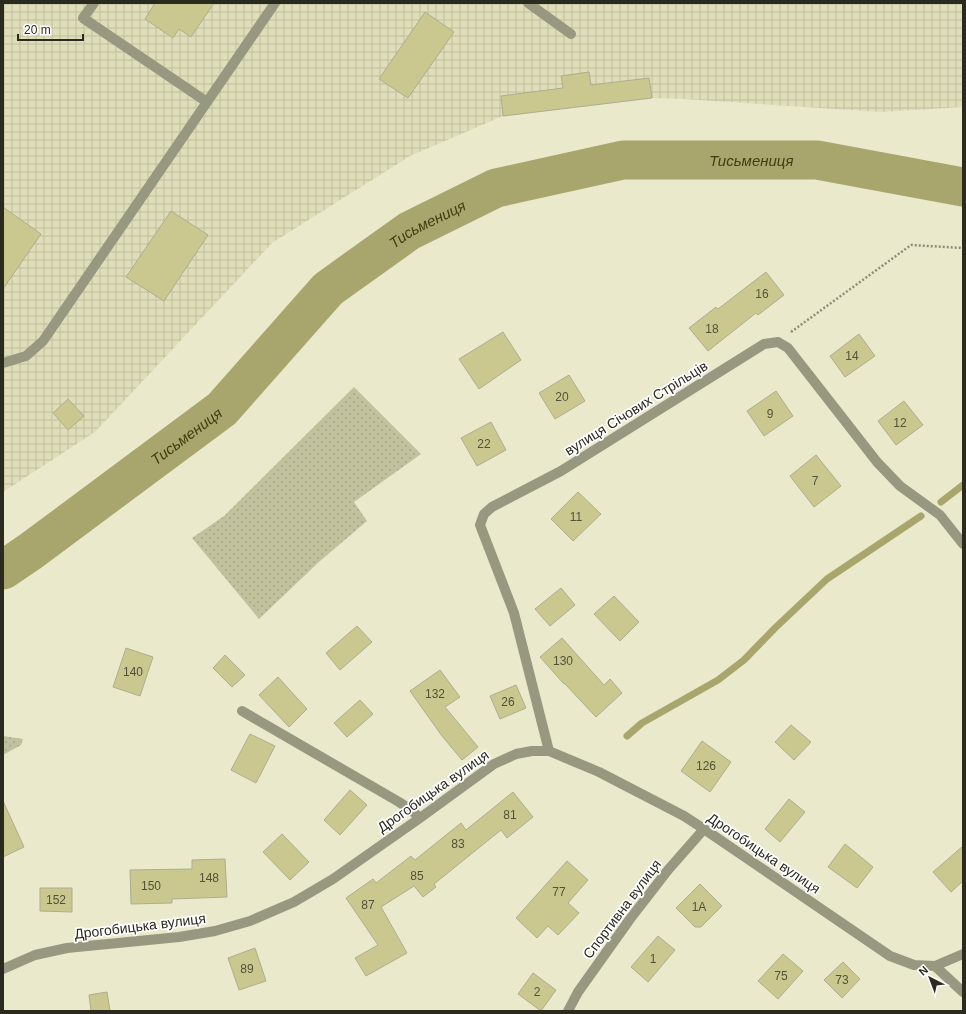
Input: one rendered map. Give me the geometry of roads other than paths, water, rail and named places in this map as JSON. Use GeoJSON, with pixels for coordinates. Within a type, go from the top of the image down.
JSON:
{"type":"FeatureCollection","features":[{"type":"Feature","properties":{"kind":"street"},"geometry":{"type":"LineString","coordinates":[[94,3],[83,18],[208,102]]}},
{"type":"Feature","properties":{"kind":"street"},"geometry":{"type":"LineString","coordinates":[[3,363],[26,356],[43,341],[275,3]]}},
{"type":"Feature","properties":{"kind":"street"},"geometry":{"type":"LineString","coordinates":[[528,3],[571,34]]}},
{"type":"Feature","properties":{"kind":"street","name":"вулиця Січових Стрільців"},"geometry":{"type":"LineString","coordinates":[[549,751],[514,613],[480,525],[484,514],[492,507],[561,472],[764,344],[778,342],[788,348],[877,462],[900,486],[940,515],[963,544]]}},
{"type":"Feature","properties":{"kind":"street"},"geometry":{"type":"LineString","coordinates":[[242,711],[399,802],[420,818]]}},
{"type":"Feature","properties":{"kind":"street","name":"Дрогобицька вулиця"},"geometry":{"type":"LineString","coordinates":[[3,969],[35,955],[67,948],[179,937],[215,931],[250,920],[294,902],[333,879],[494,764],[516,754],[532,751],[549,751],[599,772],[684,816],[890,956],[914,965],[935,966],[963,954]]}},
{"type":"Feature","properties":{"kind":"street","name":"Спортивна вулиця"},"geometry":{"type":"LineString","coordinates":[[568,1011],[578,992],[630,919],[668,870],[704,829]]}},
{"type":"Feature","properties":{"kind":"street"},"geometry":{"type":"LineString","coordinates":[[935,966],[963,992]]}},
{"type":"Feature","properties":{"kind":"waterway","name":"Тисьмениця"},"geometry":{"type":"LineString","coordinates":[[3,570],[31,551],[222,409],[328,289],[409,231],[496,188],[623,160],[817,160],[963,187]]}},
{"type":"Feature","properties":{"kind":"waterway"},"geometry":{"type":"LineString","coordinates":[[941,502],[963,485]]}},
{"type":"Feature","properties":{"kind":"waterway"},"geometry":{"type":"LineString","coordinates":[[627,736],[642,723],[718,680],[744,660],[775,628],[827,579],[921,516]]}}]}
